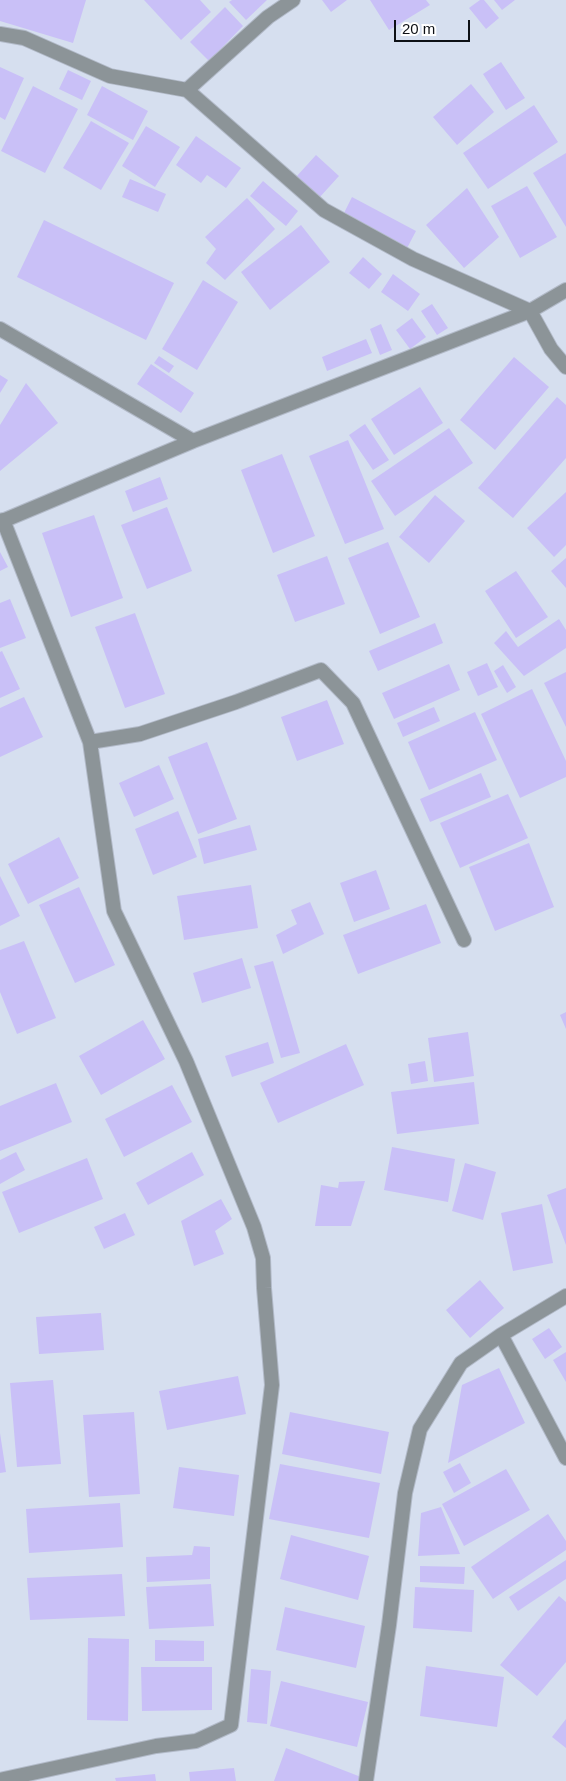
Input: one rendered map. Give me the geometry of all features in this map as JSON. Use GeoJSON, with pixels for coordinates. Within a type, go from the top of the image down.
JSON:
{"type":"FeatureCollection","features":[{"type":"Feature","properties":{"kind":"street"},"geometry":{"type":"LineString","coordinates":[[187,90],[268,17],[293,0]]}},
{"type":"Feature","properties":{"kind":"street"},"geometry":{"type":"LineString","coordinates":[[0,34],[24,38],[110,76],[187,90],[324,210],[412,259],[530,311],[550,349],[566,367]]}},
{"type":"Feature","properties":{"kind":"street"},"geometry":{"type":"LineString","coordinates":[[0,1780],[156,1746],[196,1741],[231,1725],[272,1385],[263,1258],[254,1227],[186,1061],[114,911],[90,742],[1,521],[193,441],[530,311],[566,290]]}},
{"type":"Feature","properties":{"kind":"street"},"geometry":{"type":"LineString","coordinates":[[0,329],[193,441]]}},
{"type":"Feature","properties":{"kind":"street"},"geometry":{"type":"LineString","coordinates":[[90,742],[140,734],[236,702],[321,670],[353,703],[464,940]]}},
{"type":"Feature","properties":{"kind":"street"},"geometry":{"type":"LineString","coordinates":[[366,1781],[389,1625],[405,1493],[420,1429],[461,1363],[501,1335],[566,1296]]}},
{"type":"Feature","properties":{"kind":"street"},"geometry":{"type":"LineString","coordinates":[[501,1335],[566,1458]]}},
{"type":"Feature","properties":{"kind":"building"},"geometry":{"type":"Polygon","coordinates":[[[0,0],[86,0],[73,43],[0,21],[0,0]]]}},
{"type":"Feature","properties":{"kind":"building"},"geometry":{"type":"Polygon","coordinates":[[[144,0],[200,0],[211,12],[181,40],[144,0]]]}},
{"type":"Feature","properties":{"kind":"building"},"geometry":{"type":"Polygon","coordinates":[[[232,0],[267,0],[246,20],[229,2],[232,0]]]}},
{"type":"Feature","properties":{"kind":"building"},"geometry":{"type":"Polygon","coordinates":[[[322,0],[347,0],[331,12],[322,0]]]}},
{"type":"Feature","properties":{"kind":"building"},"geometry":{"type":"Polygon","coordinates":[[[370,0],[426,0],[430,5],[389,30],[370,0]]]}},
{"type":"Feature","properties":{"kind":"building"},"geometry":{"type":"Polygon","coordinates":[[[480,0],[484,0],[499,18],[486,29],[469,8],[480,0]]]}},
{"type":"Feature","properties":{"kind":"building"},"geometry":{"type":"Polygon","coordinates":[[[494,0],[515,0],[502,10],[494,0]]]}},
{"type":"Feature","properties":{"kind":"building"},"geometry":{"type":"Polygon","coordinates":[[[225,7],[243,26],[209,61],[190,42],[225,7]]]}},
{"type":"Feature","properties":{"kind":"building"},"geometry":{"type":"Polygon","coordinates":[[[501,62],[525,98],[506,110],[483,74],[501,62]]]}},
{"type":"Feature","properties":{"kind":"building"},"geometry":{"type":"Polygon","coordinates":[[[0,67],[24,78],[5,120],[0,117],[0,67]]]}},
{"type":"Feature","properties":{"kind":"building"},"geometry":{"type":"Polygon","coordinates":[[[68,70],[91,81],[82,100],[59,89],[68,70]]]}},
{"type":"Feature","properties":{"kind":"building"},"geometry":{"type":"Polygon","coordinates":[[[471,84],[494,112],[457,145],[433,117],[471,84]]]}},
{"type":"Feature","properties":{"kind":"building"},"geometry":{"type":"Polygon","coordinates":[[[33,86],[78,109],[45,173],[1,151],[33,86]]]}},
{"type":"Feature","properties":{"kind":"building"},"geometry":{"type":"Polygon","coordinates":[[[102,86],[148,111],[133,140],[87,115],[102,86]]]}},
{"type":"Feature","properties":{"kind":"building"},"geometry":{"type":"Polygon","coordinates":[[[534,105],[558,142],[488,189],[463,153],[534,105]]]}},
{"type":"Feature","properties":{"kind":"building"},"geometry":{"type":"Polygon","coordinates":[[[91,121],[129,143],[101,190],[63,168],[91,121]]]}},
{"type":"Feature","properties":{"kind":"building"},"geometry":{"type":"Polygon","coordinates":[[[146,126],[180,147],[155,187],[122,166],[146,126]]]}},
{"type":"Feature","properties":{"kind":"building"},"geometry":{"type":"Polygon","coordinates":[[[196,136],[241,168],[226,188],[207,175],[201,183],[176,165],[196,136]]]}},
{"type":"Feature","properties":{"kind":"building"},"geometry":{"type":"Polygon","coordinates":[[[566,153],[566,227],[533,173],[566,153]]]}},
{"type":"Feature","properties":{"kind":"building"},"geometry":{"type":"Polygon","coordinates":[[[316,155],[339,176],[319,198],[296,177],[316,155]]]}},
{"type":"Feature","properties":{"kind":"building"},"geometry":{"type":"Polygon","coordinates":[[[130,179],[166,194],[158,212],[122,197],[130,179]]]}},
{"type":"Feature","properties":{"kind":"building"},"geometry":{"type":"Polygon","coordinates":[[[263,181],[298,211],[286,226],[250,196],[263,181]]]}},
{"type":"Feature","properties":{"kind":"building"},"geometry":{"type":"Polygon","coordinates":[[[527,186],[557,237],[520,258],[491,206],[527,186]]]}},
{"type":"Feature","properties":{"kind":"building"},"geometry":{"type":"Polygon","coordinates":[[[467,188],[499,237],[464,268],[426,225],[467,188]]]}},
{"type":"Feature","properties":{"kind":"building"},"geometry":{"type":"Polygon","coordinates":[[[352,197],[416,231],[405,252],[341,219],[352,197]]]}},
{"type":"Feature","properties":{"kind":"building"},"geometry":{"type":"Polygon","coordinates":[[[247,198],[275,229],[225,280],[206,263],[216,249],[205,237],[247,198]]]}},
{"type":"Feature","properties":{"kind":"building"},"geometry":{"type":"Polygon","coordinates":[[[44,220],[174,283],[146,340],[17,277],[44,220]]]}},
{"type":"Feature","properties":{"kind":"building"},"geometry":{"type":"Polygon","coordinates":[[[301,225],[330,262],[270,310],[241,272],[301,225]]]}},
{"type":"Feature","properties":{"kind":"building"},"geometry":{"type":"Polygon","coordinates":[[[363,257],[382,274],[369,289],[349,273],[363,257]]]}},
{"type":"Feature","properties":{"kind":"building"},"geometry":{"type":"Polygon","coordinates":[[[393,274],[420,294],[408,311],[381,292],[393,274]]]}},
{"type":"Feature","properties":{"kind":"building"},"geometry":{"type":"Polygon","coordinates":[[[203,280],[238,302],[197,370],[162,349],[203,280]]]}},
{"type":"Feature","properties":{"kind":"building"},"geometry":{"type":"Polygon","coordinates":[[[432,304],[448,328],[437,335],[421,311],[432,304]]]}},
{"type":"Feature","properties":{"kind":"building"},"geometry":{"type":"Polygon","coordinates":[[[412,318],[426,337],[410,349],[396,330],[412,318]]]}},
{"type":"Feature","properties":{"kind":"building"},"geometry":{"type":"Polygon","coordinates":[[[381,324],[392,350],[380,355],[370,329],[381,324]]]}},
{"type":"Feature","properties":{"kind":"building"},"geometry":{"type":"Polygon","coordinates":[[[366,339],[372,353],[327,371],[322,357],[366,339]]]}},
{"type":"Feature","properties":{"kind":"building"},"geometry":{"type":"Polygon","coordinates":[[[159,356],[174,366],[169,373],[154,363],[159,356]]]}},
{"type":"Feature","properties":{"kind":"building"},"geometry":{"type":"Polygon","coordinates":[[[514,357],[549,387],[495,450],[460,420],[514,357]]]}},
{"type":"Feature","properties":{"kind":"building"},"geometry":{"type":"Polygon","coordinates":[[[151,364],[194,393],[181,413],[137,384],[151,364]]]}},
{"type":"Feature","properties":{"kind":"building"},"geometry":{"type":"Polygon","coordinates":[[[0,375],[8,380],[0,393],[0,375]]]}},
{"type":"Feature","properties":{"kind":"building"},"geometry":{"type":"Polygon","coordinates":[[[26,383],[58,423],[0,471],[0,425],[26,383]]]}},
{"type":"Feature","properties":{"kind":"building"},"geometry":{"type":"Polygon","coordinates":[[[420,387],[443,423],[394,455],[371,419],[420,387]]]}},
{"type":"Feature","properties":{"kind":"building"},"geometry":{"type":"Polygon","coordinates":[[[557,397],[566,405],[566,458],[513,518],[478,488],[557,397]]]}},
{"type":"Feature","properties":{"kind":"building"},"geometry":{"type":"Polygon","coordinates":[[[365,424],[389,460],[373,470],[349,435],[365,424]]]}},
{"type":"Feature","properties":{"kind":"building"},"geometry":{"type":"Polygon","coordinates":[[[449,428],[473,463],[395,516],[371,481],[449,428]]]}},
{"type":"Feature","properties":{"kind":"building"},"geometry":{"type":"Polygon","coordinates":[[[348,440],[384,529],[345,544],[309,456],[348,440]]]}},
{"type":"Feature","properties":{"kind":"building"},"geometry":{"type":"Polygon","coordinates":[[[282,454],[315,536],[273,553],[241,470],[282,454]]]}},
{"type":"Feature","properties":{"kind":"building"},"geometry":{"type":"Polygon","coordinates":[[[160,477],[168,499],[133,512],[125,491],[160,477]]]}},
{"type":"Feature","properties":{"kind":"building"},"geometry":{"type":"Polygon","coordinates":[[[566,492],[566,545],[554,557],[527,528],[566,492]]]}},
{"type":"Feature","properties":{"kind":"building"},"geometry":{"type":"Polygon","coordinates":[[[435,495],[465,521],[429,563],[399,537],[435,495]]]}},
{"type":"Feature","properties":{"kind":"building"},"geometry":{"type":"Polygon","coordinates":[[[167,507],[192,571],[147,589],[121,525],[167,507]]]}},
{"type":"Feature","properties":{"kind":"building"},"geometry":{"type":"Polygon","coordinates":[[[94,515],[123,598],[71,617],[42,533],[94,515]]]}},
{"type":"Feature","properties":{"kind":"building"},"geometry":{"type":"Polygon","coordinates":[[[388,542],[420,617],[380,634],[348,558],[388,542]]]}},
{"type":"Feature","properties":{"kind":"building"},"geometry":{"type":"Polygon","coordinates":[[[0,552],[8,567],[0,571],[0,552]]]}},
{"type":"Feature","properties":{"kind":"building"},"geometry":{"type":"Polygon","coordinates":[[[327,556],[345,604],[295,622],[277,575],[327,556]]]}},
{"type":"Feature","properties":{"kind":"building"},"geometry":{"type":"Polygon","coordinates":[[[566,558],[566,588],[551,571],[566,558]]]}},
{"type":"Feature","properties":{"kind":"building"},"geometry":{"type":"Polygon","coordinates":[[[516,571],[548,617],[516,638],[485,591],[516,571]]]}},
{"type":"Feature","properties":{"kind":"building"},"geometry":{"type":"Polygon","coordinates":[[[10,599],[26,638],[0,648],[0,603],[10,599]]]}},
{"type":"Feature","properties":{"kind":"building"},"geometry":{"type":"Polygon","coordinates":[[[135,613],[165,694],[125,708],[95,627],[135,613]]]}},
{"type":"Feature","properties":{"kind":"building"},"geometry":{"type":"Polygon","coordinates":[[[559,619],[566,630],[566,648],[524,676],[494,643],[506,631],[518,647],[559,619]]]}},
{"type":"Feature","properties":{"kind":"building"},"geometry":{"type":"Polygon","coordinates":[[[435,623],[443,643],[378,671],[369,651],[435,623]]]}},
{"type":"Feature","properties":{"kind":"building"},"geometry":{"type":"Polygon","coordinates":[[[2,651],[20,689],[0,698],[0,652],[2,651]]]}},
{"type":"Feature","properties":{"kind":"building"},"geometry":{"type":"Polygon","coordinates":[[[487,663],[498,687],[478,696],[467,672],[487,663]]]}},
{"type":"Feature","properties":{"kind":"building"},"geometry":{"type":"Polygon","coordinates":[[[449,664],[460,690],[394,719],[382,693],[449,664]]]}},
{"type":"Feature","properties":{"kind":"building"},"geometry":{"type":"Polygon","coordinates":[[[503,665],[516,687],[507,693],[494,671],[503,665]]]}},
{"type":"Feature","properties":{"kind":"building"},"geometry":{"type":"Polygon","coordinates":[[[566,672],[566,727],[544,683],[566,672]]]}},
{"type":"Feature","properties":{"kind":"building"},"geometry":{"type":"Polygon","coordinates":[[[532,689],[566,761],[566,777],[520,798],[481,714],[532,689]]]}},
{"type":"Feature","properties":{"kind":"building"},"geometry":{"type":"Polygon","coordinates":[[[24,697],[43,737],[0,757],[0,708],[24,697]]]}},
{"type":"Feature","properties":{"kind":"building"},"geometry":{"type":"Polygon","coordinates":[[[327,700],[344,744],[297,761],[281,717],[327,700]]]}},
{"type":"Feature","properties":{"kind":"building"},"geometry":{"type":"Polygon","coordinates":[[[434,707],[440,721],[403,737],[397,723],[434,707]]]}},
{"type":"Feature","properties":{"kind":"building"},"geometry":{"type":"Polygon","coordinates":[[[475,712],[497,760],[429,790],[408,742],[475,712]]]}},
{"type":"Feature","properties":{"kind":"building"},"geometry":{"type":"Polygon","coordinates":[[[207,742],[237,819],[198,834],[168,757],[207,742]]]}},
{"type":"Feature","properties":{"kind":"building"},"geometry":{"type":"Polygon","coordinates":[[[159,765],[174,799],[134,817],[119,783],[159,765]]]}},
{"type":"Feature","properties":{"kind":"building"},"geometry":{"type":"Polygon","coordinates":[[[481,773],[491,797],[430,822],[420,799],[481,773]]]}},
{"type":"Feature","properties":{"kind":"building"},"geometry":{"type":"Polygon","coordinates":[[[508,794],[528,838],[460,868],[440,823],[508,794]]]}},
{"type":"Feature","properties":{"kind":"building"},"geometry":{"type":"Polygon","coordinates":[[[178,811],[197,857],[153,875],[135,829],[178,811]]]}},
{"type":"Feature","properties":{"kind":"building"},"geometry":{"type":"Polygon","coordinates":[[[250,825],[257,850],[204,864],[198,839],[250,825]]]}},
{"type":"Feature","properties":{"kind":"building"},"geometry":{"type":"Polygon","coordinates":[[[59,837],[79,878],[28,904],[8,864],[59,837]]]}},
{"type":"Feature","properties":{"kind":"building"},"geometry":{"type":"Polygon","coordinates":[[[529,843],[554,907],[495,931],[469,867],[529,843]]]}},
{"type":"Feature","properties":{"kind":"building"},"geometry":{"type":"Polygon","coordinates":[[[376,870],[390,909],[354,922],[340,883],[376,870]]]}},
{"type":"Feature","properties":{"kind":"building"},"geometry":{"type":"Polygon","coordinates":[[[0,876],[20,916],[0,926],[0,876]]]}},
{"type":"Feature","properties":{"kind":"building"},"geometry":{"type":"Polygon","coordinates":[[[251,885],[258,928],[184,940],[177,896],[251,885]]]}},
{"type":"Feature","properties":{"kind":"building"},"geometry":{"type":"Polygon","coordinates":[[[79,887],[115,965],[75,983],[39,905],[79,887]]]}},
{"type":"Feature","properties":{"kind":"building"},"geometry":{"type":"Polygon","coordinates":[[[310,902],[324,934],[283,954],[276,935],[297,924],[291,910],[310,902]]]}},
{"type":"Feature","properties":{"kind":"building"},"geometry":{"type":"Polygon","coordinates":[[[426,904],[441,943],[358,974],[343,935],[426,904]]]}},
{"type":"Feature","properties":{"kind":"building"},"geometry":{"type":"Polygon","coordinates":[[[24,941],[56,1018],[17,1034],[0,992],[0,950],[24,941]]]}},
{"type":"Feature","properties":{"kind":"building"},"geometry":{"type":"Polygon","coordinates":[[[242,958],[251,988],[202,1003],[193,973],[242,958]]]}},
{"type":"Feature","properties":{"kind":"building"},"geometry":{"type":"Polygon","coordinates":[[[273,961],[300,1053],[281,1058],[254,966],[273,961]]]}},
{"type":"Feature","properties":{"kind":"building"},"geometry":{"type":"Polygon","coordinates":[[[566,1012],[566,1029],[560,1015],[566,1012]]]}},
{"type":"Feature","properties":{"kind":"building"},"geometry":{"type":"Polygon","coordinates":[[[143,1020],[165,1059],[101,1095],[79,1056],[143,1020]]]}},
{"type":"Feature","properties":{"kind":"building"},"geometry":{"type":"Polygon","coordinates":[[[468,1032],[474,1076],[434,1082],[428,1038],[468,1032]]]}},
{"type":"Feature","properties":{"kind":"building"},"geometry":{"type":"Polygon","coordinates":[[[268,1042],[274,1063],[232,1077],[225,1056],[268,1042]]]}},
{"type":"Feature","properties":{"kind":"building"},"geometry":{"type":"Polygon","coordinates":[[[346,1044],[364,1085],[278,1123],[260,1083],[346,1044]]]}},
{"type":"Feature","properties":{"kind":"building"},"geometry":{"type":"Polygon","coordinates":[[[425,1061],[428,1081],[411,1084],[408,1064],[425,1061]]]}},
{"type":"Feature","properties":{"kind":"building"},"geometry":{"type":"Polygon","coordinates":[[[474,1082],[479,1124],[397,1134],[391,1092],[474,1082]]]}},
{"type":"Feature","properties":{"kind":"building"},"geometry":{"type":"Polygon","coordinates":[[[56,1083],[72,1122],[0,1151],[0,1106],[56,1083]]]}},
{"type":"Feature","properties":{"kind":"building"},"geometry":{"type":"Polygon","coordinates":[[[172,1085],[192,1122],[124,1157],[105,1119],[172,1085]]]}},
{"type":"Feature","properties":{"kind":"building"},"geometry":{"type":"Polygon","coordinates":[[[392,1147],[455,1159],[448,1202],[384,1190],[392,1147]]]}},
{"type":"Feature","properties":{"kind":"building"},"geometry":{"type":"Polygon","coordinates":[[[16,1152],[25,1170],[0,1184],[0,1160],[16,1152]]]}},
{"type":"Feature","properties":{"kind":"building"},"geometry":{"type":"Polygon","coordinates":[[[192,1152],[204,1175],[148,1205],[136,1183],[192,1152]]]}},
{"type":"Feature","properties":{"kind":"building"},"geometry":{"type":"Polygon","coordinates":[[[87,1158],[103,1199],[19,1233],[2,1192],[87,1158]]]}},
{"type":"Feature","properties":{"kind":"building"},"geometry":{"type":"Polygon","coordinates":[[[465,1163],[496,1172],[483,1220],[452,1211],[465,1163]]]}},
{"type":"Feature","properties":{"kind":"building"},"geometry":{"type":"Polygon","coordinates":[[[365,1181],[351,1226],[315,1226],[321,1185],[338,1188],[339,1182],[365,1181]]]}},
{"type":"Feature","properties":{"kind":"building"},"geometry":{"type":"Polygon","coordinates":[[[566,1188],[566,1245],[547,1195],[566,1188]]]}},
{"type":"Feature","properties":{"kind":"building"},"geometry":{"type":"Polygon","coordinates":[[[221,1199],[232,1219],[215,1231],[224,1254],[194,1266],[181,1221],[221,1199]]]}},
{"type":"Feature","properties":{"kind":"building"},"geometry":{"type":"Polygon","coordinates":[[[542,1204],[553,1263],[513,1271],[501,1213],[542,1204]]]}},
{"type":"Feature","properties":{"kind":"building"},"geometry":{"type":"Polygon","coordinates":[[[125,1213],[135,1235],[104,1249],[94,1227],[125,1213]]]}},
{"type":"Feature","properties":{"kind":"building"},"geometry":{"type":"Polygon","coordinates":[[[480,1280],[504,1308],[470,1338],[446,1310],[480,1280]]]}},
{"type":"Feature","properties":{"kind":"building"},"geometry":{"type":"Polygon","coordinates":[[[101,1313],[104,1350],[39,1354],[36,1317],[101,1313]]]}},
{"type":"Feature","properties":{"kind":"building"},"geometry":{"type":"Polygon","coordinates":[[[549,1328],[562,1347],[545,1359],[532,1339],[549,1328]]]}},
{"type":"Feature","properties":{"kind":"building"},"geometry":{"type":"Polygon","coordinates":[[[566,1352],[566,1382],[553,1360],[566,1352]]]}},
{"type":"Feature","properties":{"kind":"building"},"geometry":{"type":"Polygon","coordinates":[[[499,1368],[525,1423],[448,1463],[462,1385],[499,1368]]]}},
{"type":"Feature","properties":{"kind":"building"},"geometry":{"type":"Polygon","coordinates":[[[238,1376],[246,1414],[167,1430],[159,1391],[238,1376]]]}},
{"type":"Feature","properties":{"kind":"building"},"geometry":{"type":"Polygon","coordinates":[[[53,1380],[61,1464],[17,1467],[10,1383],[53,1380]]]}},
{"type":"Feature","properties":{"kind":"building"},"geometry":{"type":"Polygon","coordinates":[[[134,1412],[140,1494],[89,1497],[83,1415],[134,1412]]]}},
{"type":"Feature","properties":{"kind":"building"},"geometry":{"type":"Polygon","coordinates":[[[290,1412],[389,1432],[381,1474],[282,1454],[290,1412]]]}},
{"type":"Feature","properties":{"kind":"building"},"geometry":{"type":"Polygon","coordinates":[[[0,1433],[6,1472],[0,1473],[0,1433]]]}},
{"type":"Feature","properties":{"kind":"building"},"geometry":{"type":"Polygon","coordinates":[[[460,1463],[471,1483],[454,1493],[443,1472],[460,1463]]]}},
{"type":"Feature","properties":{"kind":"building"},"geometry":{"type":"Polygon","coordinates":[[[280,1464],[380,1483],[369,1538],[269,1519],[280,1464]]]}},
{"type":"Feature","properties":{"kind":"building"},"geometry":{"type":"Polygon","coordinates":[[[179,1467],[239,1475],[234,1516],[173,1508],[179,1467]]]}},
{"type":"Feature","properties":{"kind":"building"},"geometry":{"type":"Polygon","coordinates":[[[506,1469],[530,1510],[464,1546],[442,1504],[506,1469]]]}},
{"type":"Feature","properties":{"kind":"building"},"geometry":{"type":"Polygon","coordinates":[[[120,1503],[123,1547],[29,1553],[26,1509],[120,1503]]]}},
{"type":"Feature","properties":{"kind":"building"},"geometry":{"type":"Polygon","coordinates":[[[441,1507],[460,1554],[418,1556],[421,1513],[441,1507]]]}},
{"type":"Feature","properties":{"kind":"building"},"geometry":{"type":"Polygon","coordinates":[[[548,1514],[566,1541],[566,1550],[493,1599],[471,1567],[548,1514]]]}},
{"type":"Feature","properties":{"kind":"building"},"geometry":{"type":"Polygon","coordinates":[[[291,1535],[369,1556],[358,1600],[280,1579],[291,1535]]]}},
{"type":"Feature","properties":{"kind":"building"},"geometry":{"type":"Polygon","coordinates":[[[194,1546],[210,1547],[210,1579],[147,1582],[146,1557],[192,1555],[194,1546]]]}},
{"type":"Feature","properties":{"kind":"building"},"geometry":{"type":"Polygon","coordinates":[[[566,1560],[566,1579],[518,1611],[509,1597],[566,1560]]]}},
{"type":"Feature","properties":{"kind":"building"},"geometry":{"type":"Polygon","coordinates":[[[420,1566],[465,1567],[464,1584],[420,1582],[420,1566]]]}},
{"type":"Feature","properties":{"kind":"building"},"geometry":{"type":"Polygon","coordinates":[[[122,1574],[125,1616],[30,1620],[27,1578],[122,1574]]]}},
{"type":"Feature","properties":{"kind":"building"},"geometry":{"type":"Polygon","coordinates":[[[211,1584],[214,1626],[149,1629],[146,1587],[211,1584]]]}},
{"type":"Feature","properties":{"kind":"building"},"geometry":{"type":"Polygon","coordinates":[[[415,1587],[474,1590],[472,1632],[413,1628],[415,1587]]]}},
{"type":"Feature","properties":{"kind":"building"},"geometry":{"type":"Polygon","coordinates":[[[559,1596],[566,1602],[566,1662],[537,1696],[500,1665],[559,1596]]]}},
{"type":"Feature","properties":{"kind":"building"},"geometry":{"type":"Polygon","coordinates":[[[285,1607],[365,1626],[356,1668],[276,1650],[285,1607]]]}},
{"type":"Feature","properties":{"kind":"building"},"geometry":{"type":"Polygon","coordinates":[[[88,1638],[129,1639],[128,1721],[87,1720],[88,1638]]]}},
{"type":"Feature","properties":{"kind":"building"},"geometry":{"type":"Polygon","coordinates":[[[155,1640],[204,1641],[204,1661],[155,1661],[155,1640]]]}},
{"type":"Feature","properties":{"kind":"building"},"geometry":{"type":"Polygon","coordinates":[[[426,1666],[504,1677],[497,1727],[420,1716],[426,1666]]]}},
{"type":"Feature","properties":{"kind":"building"},"geometry":{"type":"Polygon","coordinates":[[[141,1667],[212,1667],[212,1710],[142,1711],[141,1667]]]}},
{"type":"Feature","properties":{"kind":"building"},"geometry":{"type":"Polygon","coordinates":[[[251,1669],[271,1671],[267,1724],[247,1722],[251,1669]]]}},
{"type":"Feature","properties":{"kind":"building"},"geometry":{"type":"Polygon","coordinates":[[[281,1681],[368,1702],[357,1747],[270,1726],[281,1681]]]}},
{"type":"Feature","properties":{"kind":"building"},"geometry":{"type":"Polygon","coordinates":[[[566,1719],[566,1748],[552,1737],[566,1719]]]}},
{"type":"Feature","properties":{"kind":"building"},"geometry":{"type":"Polygon","coordinates":[[[286,1748],[361,1777],[360,1781],[274,1781],[286,1748]]]}},
{"type":"Feature","properties":{"kind":"building"},"geometry":{"type":"Polygon","coordinates":[[[234,1768],[236,1781],[190,1781],[189,1772],[234,1768]]]}},
{"type":"Feature","properties":{"kind":"building"},"geometry":{"type":"Polygon","coordinates":[[[155,1774],[156,1781],[116,1781],[115,1778],[155,1774]]]}}]}
